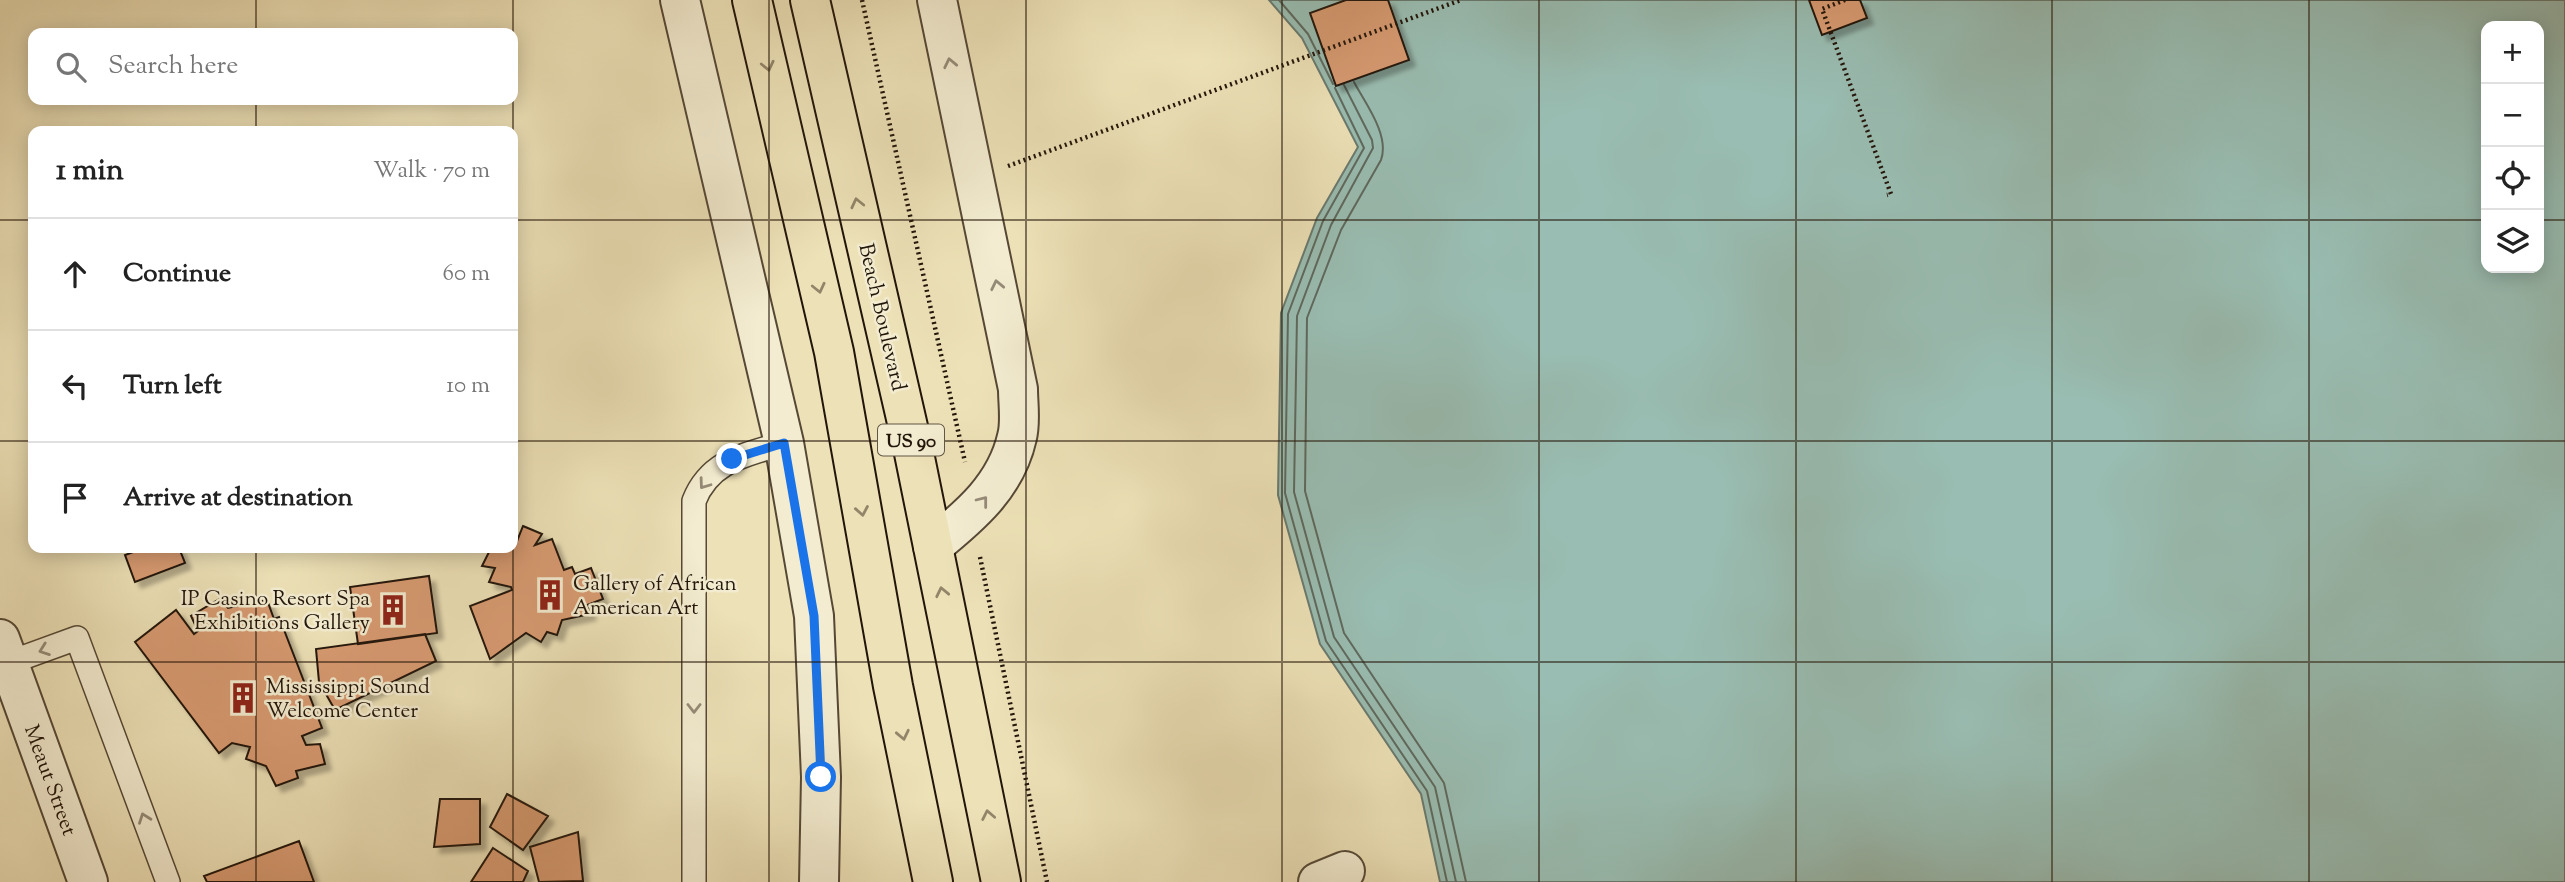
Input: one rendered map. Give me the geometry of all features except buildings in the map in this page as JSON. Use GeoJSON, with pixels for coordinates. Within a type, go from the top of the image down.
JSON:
{"type":"FeatureCollection","features":[{"type":"Feature","properties":{"kind":"main road","name":"US 90"},"geometry":{"type":"LineString","coordinates":[[752,0],[834,352],[893,686],[933,882]]}},
{"type":"Feature","properties":{"kind":"main road","name":"Beach Boulevard"},"geometry":{"type":"LineString","coordinates":[[810,0],[914,453],[1001,882]]}},
{"type":"Feature","properties":{"kind":"street"},"geometry":{"type":"LineString","coordinates":[[680,0],[784,443],[814,616],[821,777],[819,882]]}},
{"type":"Feature","properties":{"kind":"street"},"geometry":{"type":"LineString","coordinates":[[933,546],[974,513],[1006,471],[1018,435],[1018,389],[936,0]]}},
{"type":"Feature","properties":{"kind":"street","name":"Meaut Street"},"geometry":{"type":"LineString","coordinates":[[3,656],[89,882]]}},
{"type":"Feature","properties":{"kind":"lane"},"geometry":{"type":"LineString","coordinates":[[694,882],[694,501],[700,485],[712,472],[732,459],[784,443]]}},
{"type":"Feature","properties":{"kind":"lane"},"geometry":{"type":"LineString","coordinates":[[3,656],[77,638],[168,882]]}},
{"type":"Feature","properties":{"kind":"path"},"geometry":{"type":"LineString","coordinates":[[862,0],[968,474]]}},
{"type":"Feature","properties":{"kind":"path"},"geometry":{"type":"LineString","coordinates":[[1000,169],[1461,0]]}},
{"type":"Feature","properties":{"kind":"path"},"geometry":{"type":"LineString","coordinates":[[1845,0],[1822,9],[1891,194],[1887,195]]}},
{"type":"Feature","properties":{"kind":"path"},"geometry":{"type":"LineString","coordinates":[[979,552],[1047,882]]}},
{"type":"Feature","properties":{"kind":"water"},"geometry":{"type":"Polygon","coordinates":[[[1269,0],[2565,0],[2565,882],[1440,882],[1421,794],[1320,644],[1278,495],[1281,313],[1317,218],[1358,147],[1302,38],[1269,0]]]}},
{"type":"Feature","properties":{"kind":"place","name":"Gallery of African American Art"},"geometry":{"type":"Point","coordinates":[550,595]}},
{"type":"Feature","properties":{"kind":"place","name":"IP Casino Resort Spa Exhibitions Gallery"},"geometry":{"type":"Point","coordinates":[393,610]}},
{"type":"Feature","properties":{"kind":"place","name":"Mississippi Sound Welcome Center"},"geometry":{"type":"Point","coordinates":[243,698]}},
{"type":"Feature","properties":{"kind":"route"},"geometry":{"type":"LineString","coordinates":[[732,459],[784,443],[814,616],[821,777]]}}]}
